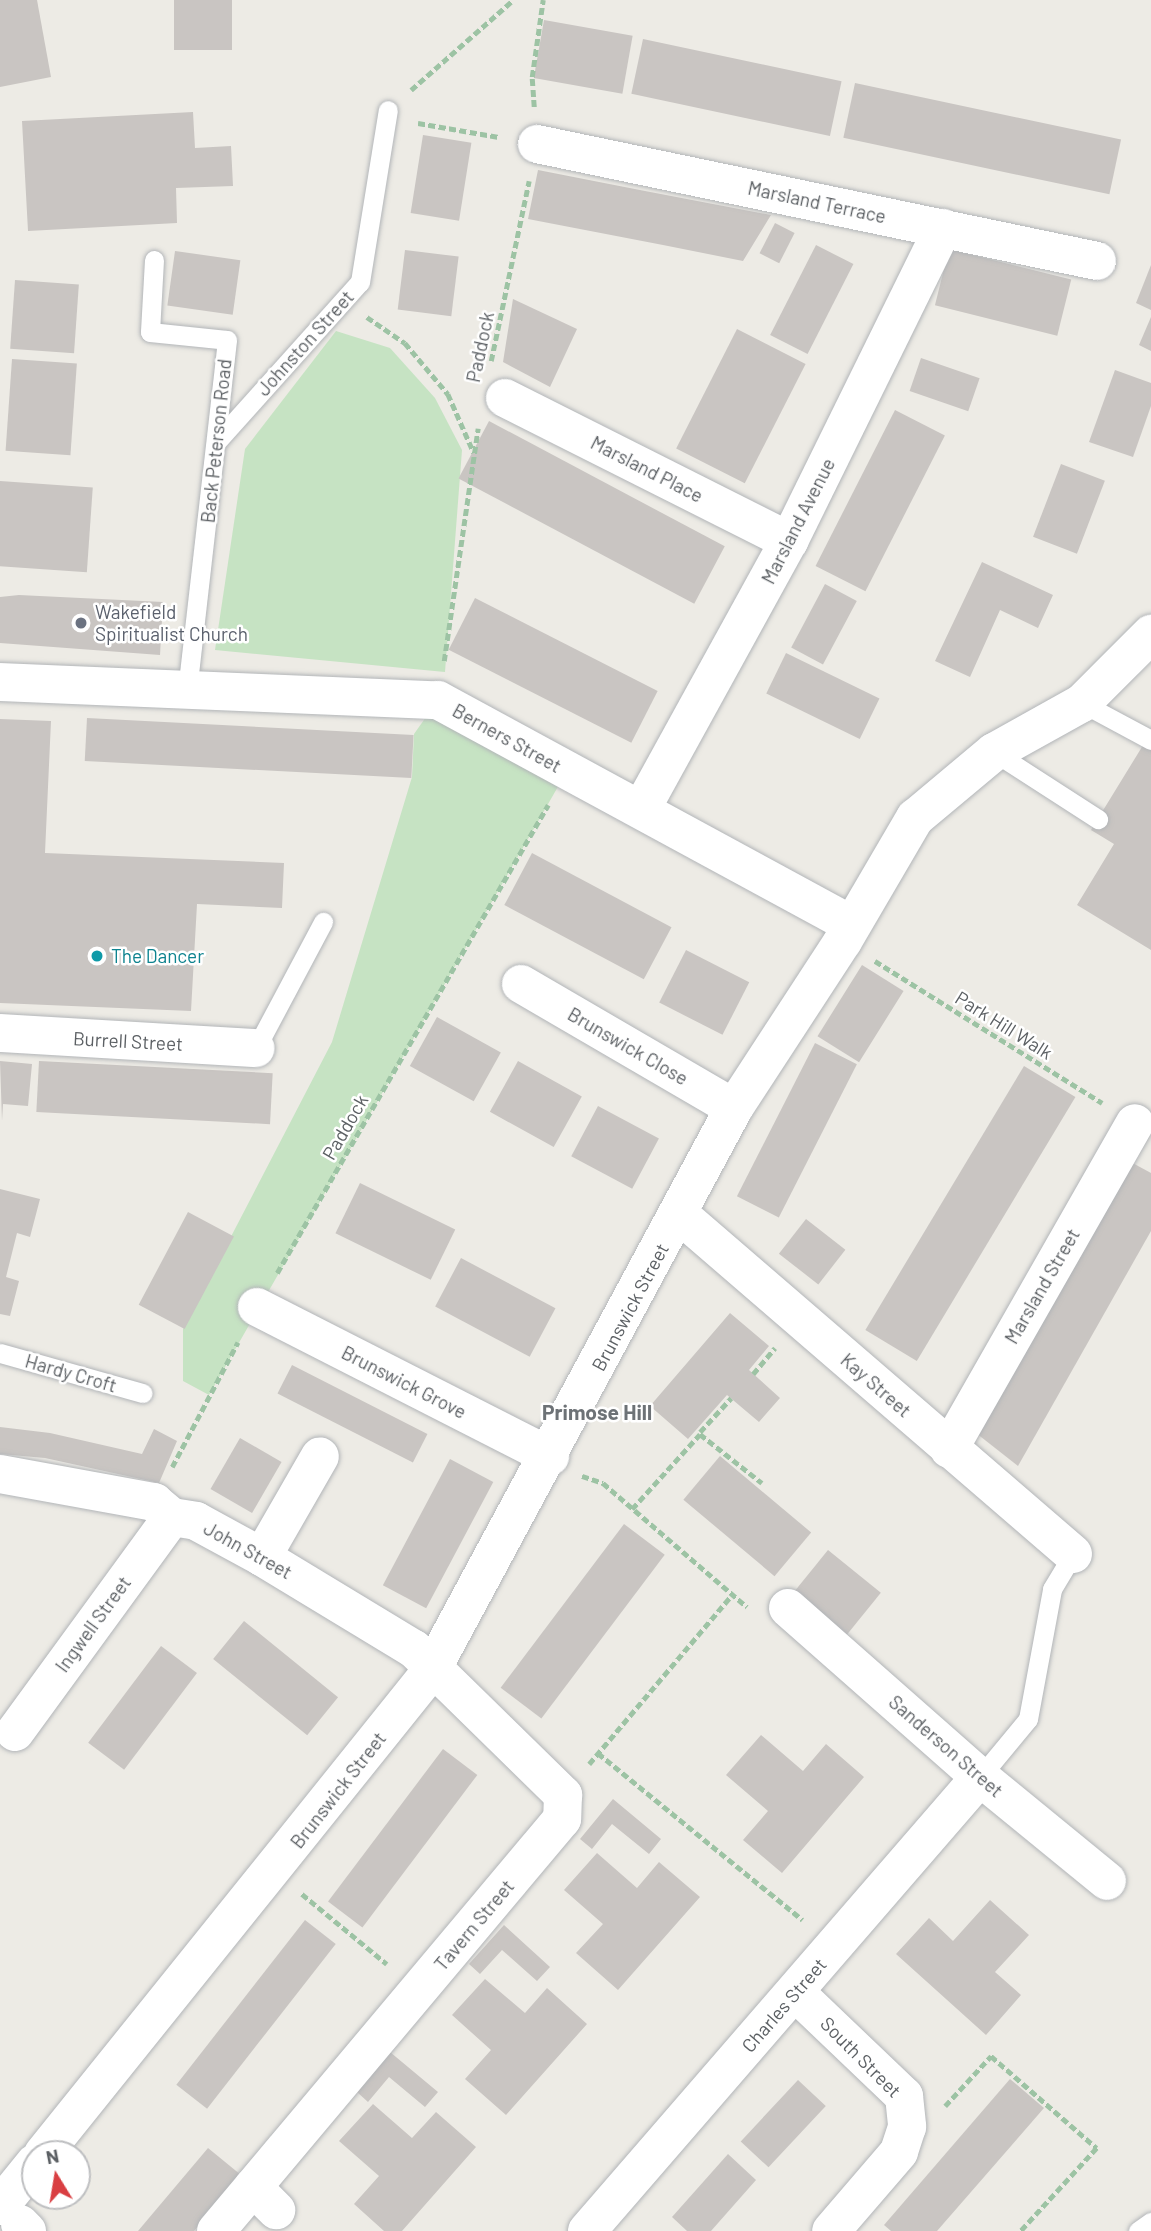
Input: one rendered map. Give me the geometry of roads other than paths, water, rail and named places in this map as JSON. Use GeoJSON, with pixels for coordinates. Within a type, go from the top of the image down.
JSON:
{"type":"FeatureCollection","features":[{"type":"Feature","properties":{"kind":"street","name":"Marsland Terrace"},"geometry":{"type":"LineString","coordinates":[[537,144],[1097,261]]}},
{"type":"Feature","properties":{"kind":"street","name":"Marsland Avenue"},"geometry":{"type":"LineString","coordinates":[[642,807],[789,541],[943,228]]}},
{"type":"Feature","properties":{"kind":"street","name":"Marsland Place"},"geometry":{"type":"LineString","coordinates":[[491,394],[789,541]]}},
{"type":"Feature","properties":{"kind":"street","name":"Brunswick Street"},"geometry":{"type":"LineString","coordinates":[[54,2140],[275,1871],[431,1671],[680,1215],[734,1108],[847,933],[915,818],[994,752],[1082,703],[1151,634]]}},
{"type":"Feature","properties":{"kind":"street","name":"Berners Street"},"geometry":{"type":"LineString","coordinates":[[0,682],[438,701],[568,771],[642,807],[847,933]]}},
{"type":"Feature","properties":{"kind":"street","name":"Brunswick Close"},"geometry":{"type":"LineString","coordinates":[[521,984],[734,1108]]}},
{"type":"Feature","properties":{"kind":"street","name":"Burrell Street"},"geometry":{"type":"LineString","coordinates":[[0,1033],[256,1048]]}},
{"type":"Feature","properties":{"kind":"street","name":"Marsland Street"},"geometry":{"type":"LineString","coordinates":[[949,1449],[1135,1123]]}},
{"type":"Feature","properties":{"kind":"street","name":"Kay Street"},"geometry":{"type":"LineString","coordinates":[[680,1215],[1073,1554]]}},
{"type":"Feature","properties":{"kind":"street","name":"Brunswick Grove"},"geometry":{"type":"LineString","coordinates":[[257,1307],[548,1460]]}},
{"type":"Feature","properties":{"kind":"street"},"geometry":{"type":"LineString","coordinates":[[262,1556],[320,1456]]}},
{"type":"Feature","properties":{"kind":"street","name":"John Street"},"geometry":{"type":"LineString","coordinates":[[0,1474],[163,1509],[196,1521],[262,1556],[414,1650],[431,1671]]}},
{"type":"Feature","properties":{"kind":"street","name":"Ingwell Street"},"geometry":{"type":"LineString","coordinates":[[15,1732],[163,1509]]}},
{"type":"Feature","properties":{"kind":"street","name":"Sanderson Street"},"geometry":{"type":"LineString","coordinates":[[788,1608],[980,1777],[1107,1881]]}},
{"type":"Feature","properties":{"kind":"street","name":"Tavern Street"},"geometry":{"type":"LineString","coordinates":[[217,2229],[265,2199],[418,1991],[562,1819],[563,1795],[431,1671]]}},
{"type":"Feature","properties":{"kind":"street","name":"Charles Street"},"geometry":{"type":"LineString","coordinates":[[587,2231],[980,1777]]}},
{"type":"Feature","properties":{"kind":"street","name":"South Street"},"geometry":{"type":"LineString","coordinates":[[794,1992],[904,2096],[907,2127],[899,2152],[831,2231]]}},
{"type":"Feature","properties":{"kind":"lane","name":"Johnston Street"},"geometry":{"type":"LineString","coordinates":[[218,440],[360,282],[387,114]]}},
{"type":"Feature","properties":{"kind":"lane","name":"Back Peterson Road"},"geometry":{"type":"LineString","coordinates":[[154,260],[150,332],[227,340],[218,440],[187,690]]}},
{"type":"Feature","properties":{"kind":"lane"},"geometry":{"type":"LineString","coordinates":[[1082,703],[1151,740]]}},
{"type":"Feature","properties":{"kind":"lane"},"geometry":{"type":"LineString","coordinates":[[994,752],[1098,819]]}},
{"type":"Feature","properties":{"kind":"lane"},"geometry":{"type":"LineString","coordinates":[[256,1048],[323,922]]}},
{"type":"Feature","properties":{"kind":"lane","name":"Hardy Croft"},"geometry":{"type":"LineString","coordinates":[[0,1353],[142,1393]]}},
{"type":"Feature","properties":{"kind":"lane"},"geometry":{"type":"LineString","coordinates":[[980,1777],[1028,1720],[1052,1590],[1073,1554]]}},
{"type":"Feature","properties":{"kind":"lane"},"geometry":{"type":"LineString","coordinates":[[1138,2231],[1151,2222]]}},
{"type":"Feature","properties":{"kind":"place","name":"Wakefield Spiritualist Church"},"geometry":{"type":"Point","coordinates":[81,623]}},
{"type":"Feature","properties":{"kind":"place","name":"The Dancer"},"geometry":{"type":"Point","coordinates":[97,956]}},
{"type":"Feature","properties":{"kind":"district","name":"Primose Hill"},"geometry":{"type":"Point","coordinates":[597,1412]}}]}
